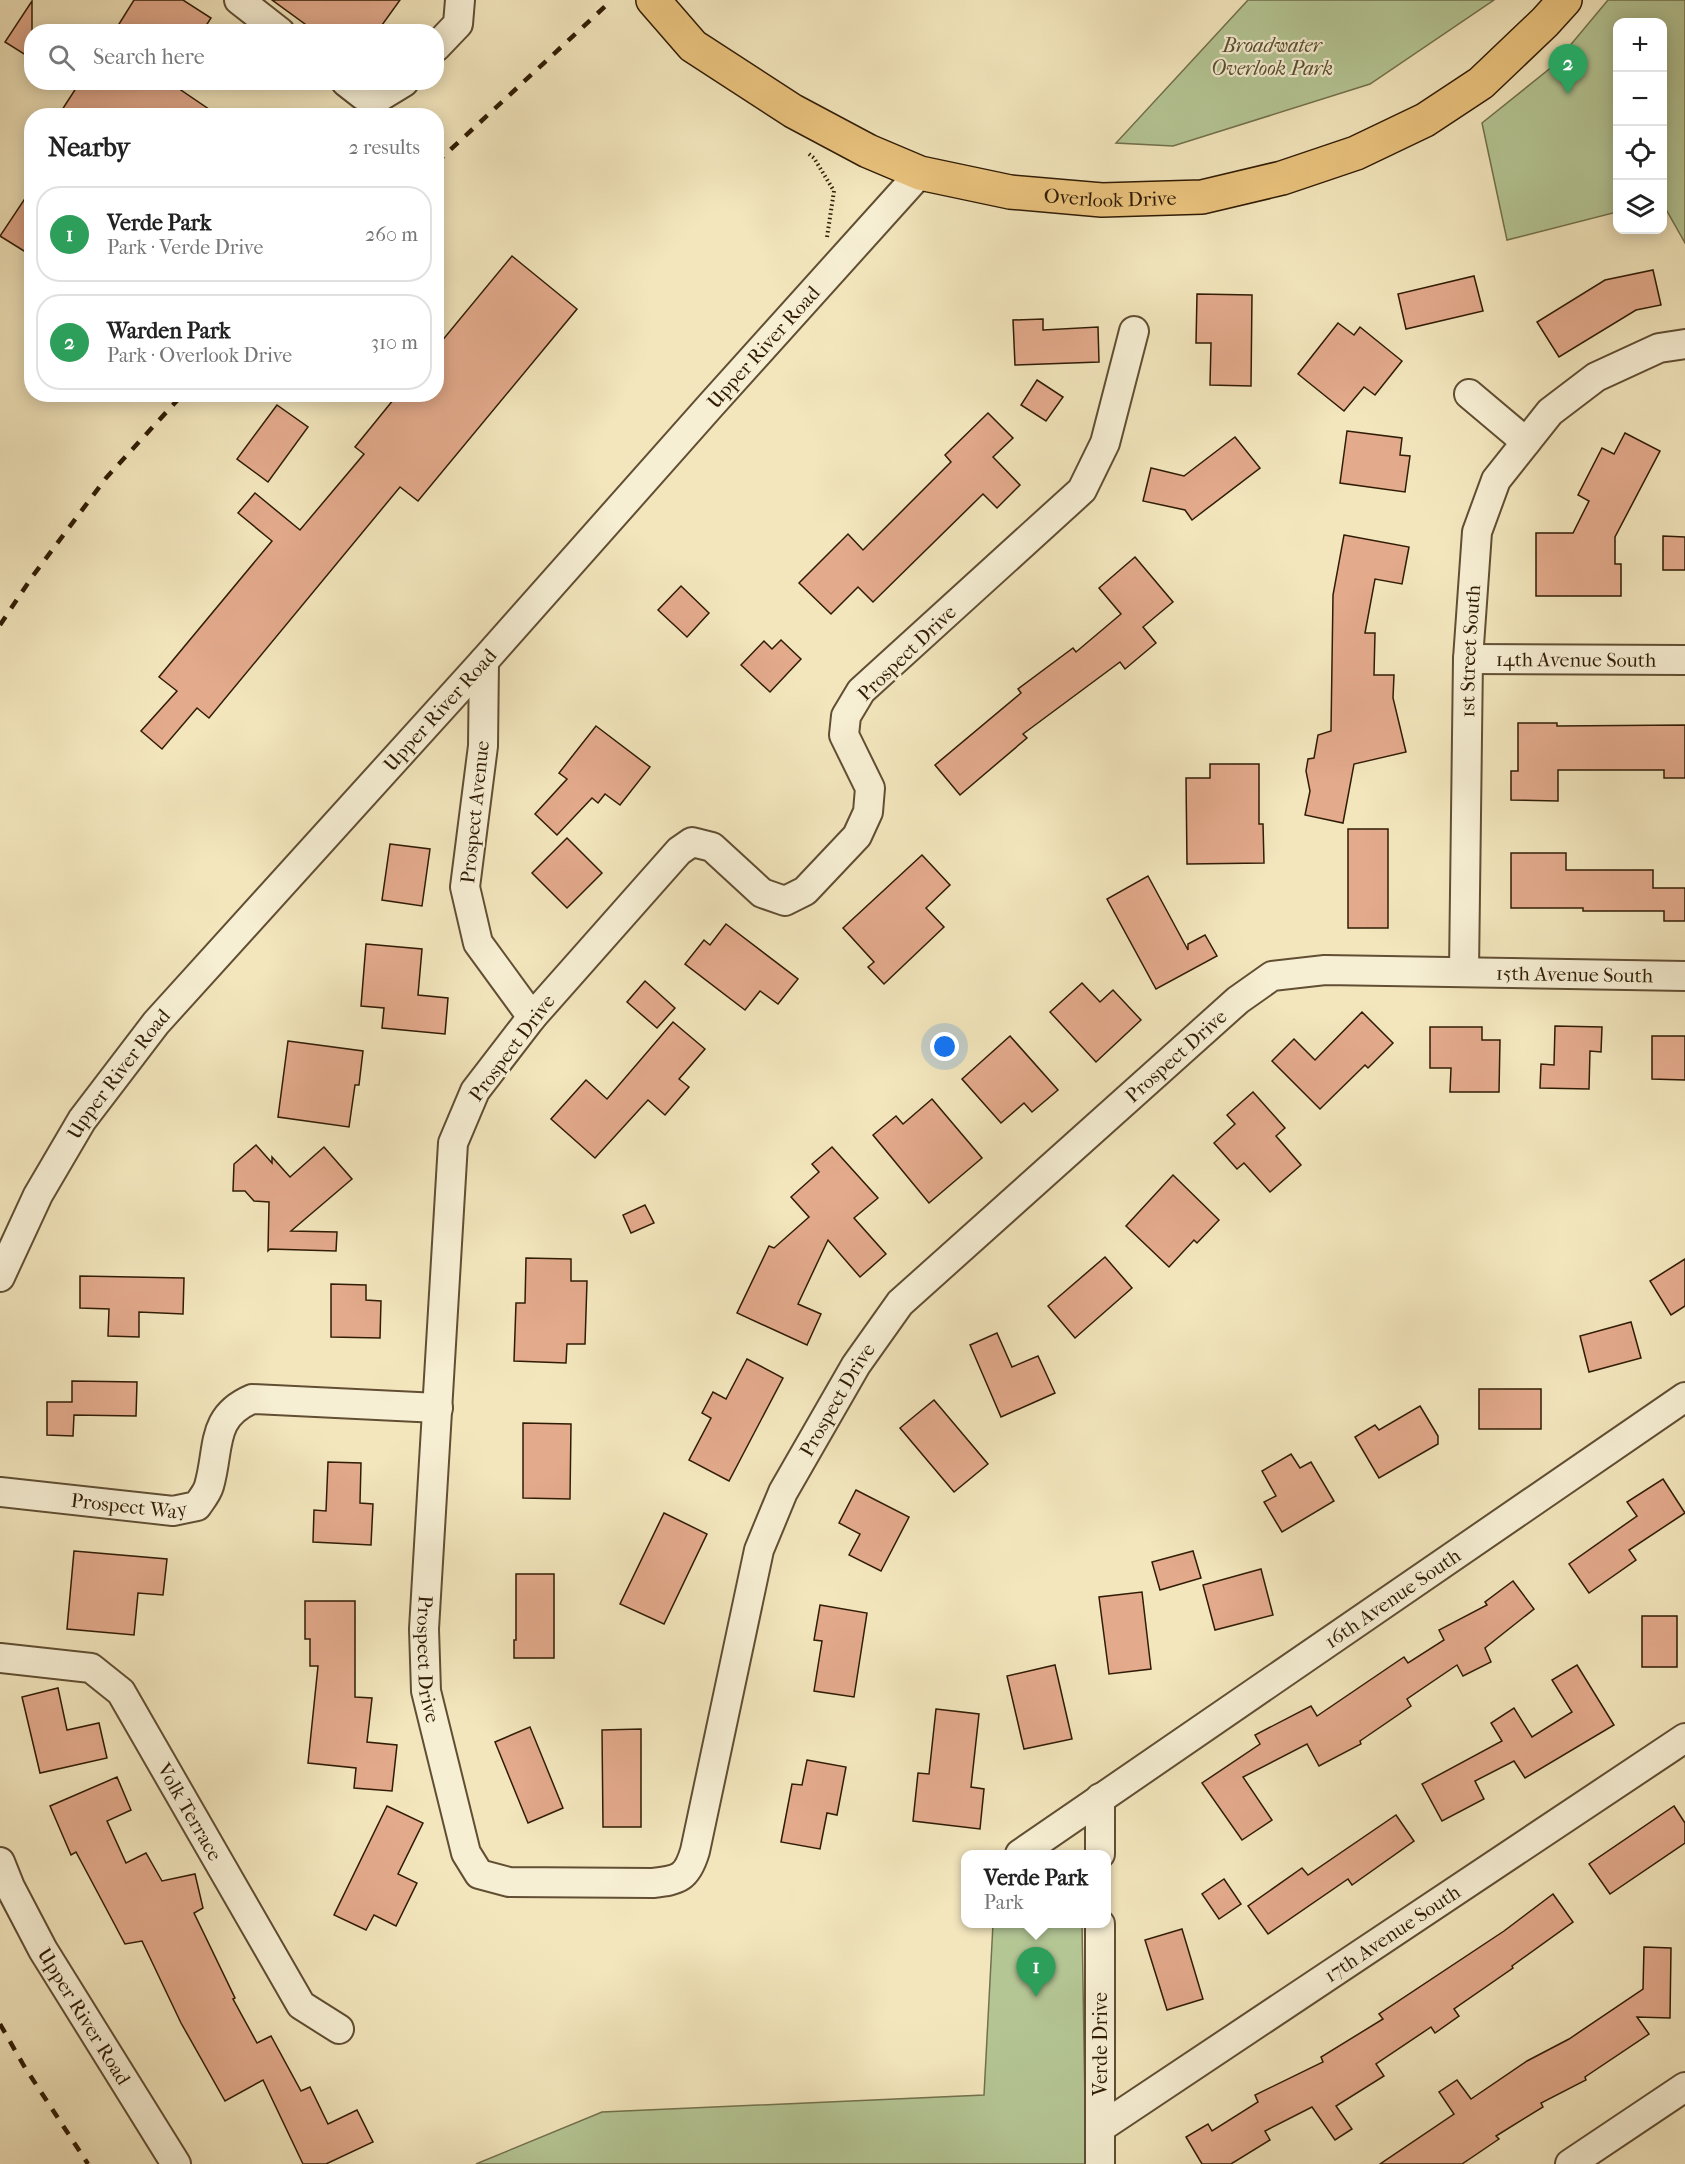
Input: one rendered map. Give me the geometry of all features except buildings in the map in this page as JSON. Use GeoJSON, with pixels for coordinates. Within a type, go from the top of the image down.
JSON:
{"type":"FeatureCollection","features":[{"type":"Feature","properties":{"kind":"main road","name":"Overlook Drive"},"geometry":{"type":"LineString","coordinates":[[652,0],[693,46],[793,111],[868,151],[920,172],[1010,192],[1102,200],[1202,197],[1282,178],[1356,153],[1425,120],[1481,82],[1565,0]]}},
{"type":"Feature","properties":{"kind":"street"},"geometry":{"type":"LineString","coordinates":[[239,0],[270,24]]}},
{"type":"Feature","properties":{"kind":"street"},"geometry":{"type":"LineString","coordinates":[[444,39],[458,24],[460,0]]}},
{"type":"Feature","properties":{"kind":"street"},"geometry":{"type":"LineString","coordinates":[[356,90],[364,96],[381,96],[391,90]]}},
{"type":"Feature","properties":{"kind":"street","name":"Upper River Road"},"geometry":{"type":"LineString","coordinates":[[0,1277],[38,1195],[82,1120],[156,1023],[484,661],[920,172]]}},
{"type":"Feature","properties":{"kind":"street","name":"Prospect Drive"},"geometry":{"type":"LineString","coordinates":[[1134,331],[1106,443],[1082,490],[861,691],[846,716],[844,735],[870,788],[868,812],[857,836],[805,891],[785,901],[762,893],[712,847],[692,842],[679,851],[532,1017],[475,1091],[453,1143],[424,1629],[426,1690],[466,1853],[479,1875],[509,1882],[653,1883],[674,1881],[690,1869],[759,1550],[783,1492],[828,1413],[856,1365],[900,1303],[1238,1000],[1272,976],[1326,970],[1464,971]]}},
{"type":"Feature","properties":{"kind":"street","name":"1st Street South"},"geometry":{"type":"LineString","coordinates":[[1464,971],[1468,659],[1477,532],[1496,480],[1550,412],[1596,377],[1659,348],[1685,344]]}},
{"type":"Feature","properties":{"kind":"street"},"geometry":{"type":"LineString","coordinates":[[1469,394],[1526,442]]}},
{"type":"Feature","properties":{"kind":"street","name":"14th Avenue South"},"geometry":{"type":"LineString","coordinates":[[1468,659],[1685,660]]}},
{"type":"Feature","properties":{"kind":"street","name":"Prospect Avenue"},"geometry":{"type":"LineString","coordinates":[[484,661],[483,746],[465,886],[478,943],[532,1017]]}},
{"type":"Feature","properties":{"kind":"street","name":"15th Avenue South"},"geometry":{"type":"LineString","coordinates":[[1464,971],[1685,976]]}},
{"type":"Feature","properties":{"kind":"street","name":"16th Avenue South"},"geometry":{"type":"LineString","coordinates":[[1026,1850],[1685,1397]]}},
{"type":"Feature","properties":{"kind":"street","name":"Prospect Way"},"geometry":{"type":"LineString","coordinates":[[0,1491],[173,1511],[197,1506],[208,1488],[221,1423],[237,1406],[252,1399],[438,1408]]}},
{"type":"Feature","properties":{"kind":"street","name":"Volk Terrace"},"geometry":{"type":"LineString","coordinates":[[0,1658],[91,1668],[120,1692],[301,2005],[339,2029]]}},
{"type":"Feature","properties":{"kind":"street","name":"17th Avenue South"},"geometry":{"type":"LineString","coordinates":[[1100,2128],[1685,1738]]}},
{"type":"Feature","properties":{"kind":"street"},"geometry":{"type":"LineString","coordinates":[[1100,1798],[1100,1850]]}},
{"type":"Feature","properties":{"kind":"street","name":"Upper River Road"},"geometry":{"type":"LineString","coordinates":[[0,1862],[10,1887],[43,1950],[176,2164]]}},
{"type":"Feature","properties":{"kind":"street","name":"Verde Drive"},"geometry":{"type":"LineString","coordinates":[[1100,1928],[1100,2164]]}},
{"type":"Feature","properties":{"kind":"street"},"geometry":{"type":"LineString","coordinates":[[1570,2164],[1685,2087]]}},
{"type":"Feature","properties":{"kind":"path"},"geometry":{"type":"LineString","coordinates":[[806,152],[814,158],[834,191],[825,247]]}},
{"type":"Feature","properties":{"kind":"green space","name":"Broadwater Overlook Park"},"geometry":{"type":"Polygon","coordinates":[[[1248,0],[1494,0],[1370,84],[1173,146],[1116,143],[1248,0]]]}},
{"type":"Feature","properties":{"kind":"green space"},"geometry":{"type":"Polygon","coordinates":[[[1608,0],[1685,0],[1685,243],[1667,211],[1667,18],[1613,18],[1613,213],[1507,240],[1482,123],[1553,66],[1608,0]]]}},
{"type":"Feature","properties":{"kind":"green space"},"geometry":{"type":"Polygon","coordinates":[[[993,1928],[1082,1928],[1086,2164],[476,2164],[602,2112],[984,2095],[993,1928]]]}},
{"type":"Feature","properties":{"kind":"railway"},"geometry":{"type":"LineString","coordinates":[[444,156],[612,0]]}},
{"type":"Feature","properties":{"kind":"railway"},"geometry":{"type":"LineString","coordinates":[[0,625],[32,577],[106,478],[176,402]]}},
{"type":"Feature","properties":{"kind":"railway"},"geometry":{"type":"LineString","coordinates":[[0,2024],[24,2066],[88,2164]]}},
{"type":"Feature","properties":{"kind":"place","name":"Warden Park"},"geometry":{"type":"Point","coordinates":[1568,94]}},
{"type":"Feature","properties":{"kind":"place","name":"Verde Park"},"geometry":{"type":"Point","coordinates":[1036,1997]}}]}
